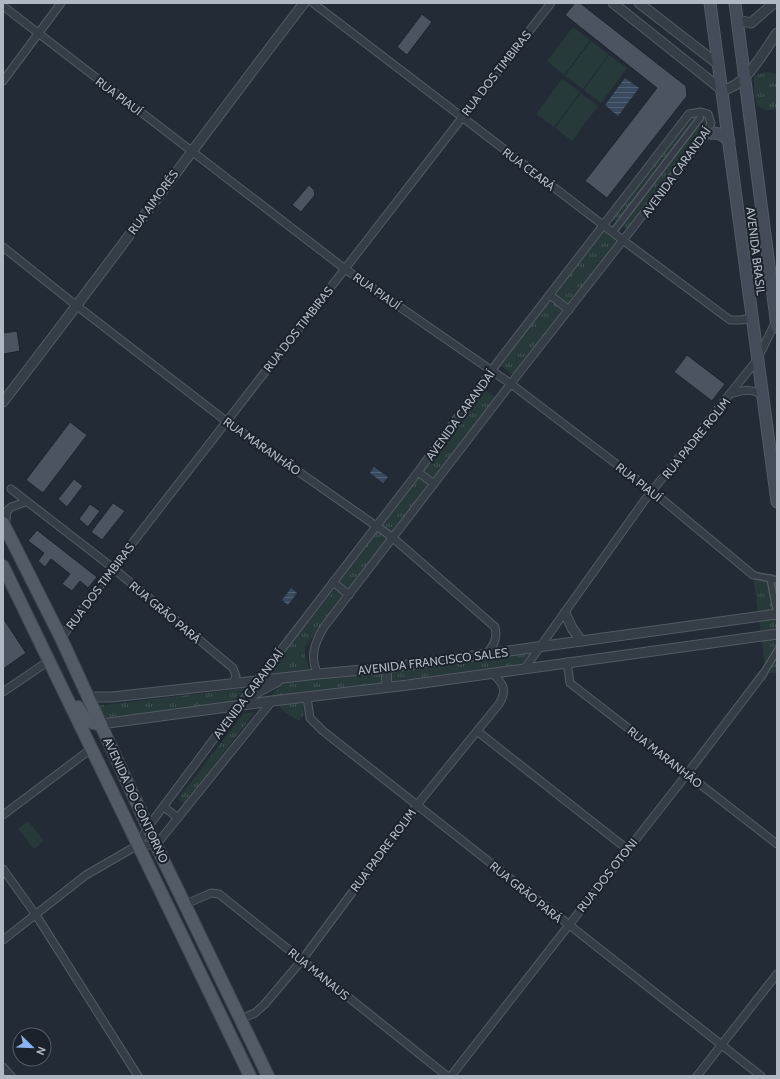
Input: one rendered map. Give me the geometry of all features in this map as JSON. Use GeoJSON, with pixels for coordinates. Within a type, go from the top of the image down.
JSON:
{"type":"FeatureCollection","features":[{"type":"Feature","properties":{"kind":"main road","name":"AVENIDA BRASIL"},"geometry":{"type":"LineString","coordinates":[[710,3],[751,318],[777,502]]}},
{"type":"Feature","properties":{"kind":"main road","name":"AVENIDA BRASIL"},"geometry":{"type":"LineString","coordinates":[[735,3],[776,318]]}},
{"type":"Feature","properties":{"kind":"main road"},"geometry":{"type":"LineString","coordinates":[[707,133],[724,135],[729,141]]}},
{"type":"Feature","properties":{"kind":"main road","name":"AVENIDA DO CONTORNO"},"geometry":{"type":"LineString","coordinates":[[4,526],[61,638],[156,845],[186,904],[268,1076]]}},
{"type":"Feature","properties":{"kind":"main road","name":"AVENIDA DO CONTORNO"},"geometry":{"type":"LineString","coordinates":[[3,566],[52,664],[91,749],[250,1076]]}},
{"type":"Feature","properties":{"kind":"main road"},"geometry":{"type":"LineString","coordinates":[[52,664],[68,688],[83,717],[93,724],[100,724]]}},
{"type":"Feature","properties":{"kind":"street"},"geometry":{"type":"LineString","coordinates":[[3,80],[61,3]]}},
{"type":"Feature","properties":{"kind":"street","name":"RUA AIMORÉS"},"geometry":{"type":"LineString","coordinates":[[3,402],[77,306],[191,151],[304,3]]}},
{"type":"Feature","properties":{"kind":"street","name":"RUA CEARÁ"},"geometry":{"type":"LineString","coordinates":[[313,3],[604,226],[730,320],[751,318]]}},
{"type":"Feature","properties":{"kind":"street","name":"RUA DOS TIMBIRAS"},"geometry":{"type":"LineString","coordinates":[[61,638],[226,421],[550,3]]}},
{"type":"Feature","properties":{"kind":"street"},"geometry":{"type":"LineString","coordinates":[[613,3],[722,90],[729,89],[745,77],[777,33]]}},
{"type":"Feature","properties":{"kind":"street"},"geometry":{"type":"LineString","coordinates":[[639,3],[719,65]]}},
{"type":"Feature","properties":{"kind":"street"},"geometry":{"type":"LineString","coordinates":[[738,20],[751,23],[774,3]]}},
{"type":"Feature","properties":{"kind":"street","name":"RUA PIAUÍ"},"geometry":{"type":"LineString","coordinates":[[3,6],[345,269],[511,384],[652,491],[752,575]]}},
{"type":"Feature","properties":{"kind":"street","name":"AVENIDA CARANDAÍ"},"geometry":{"type":"LineString","coordinates":[[138,845],[148,827],[258,680],[378,526],[491,371],[689,114],[702,112],[708,114],[711,124],[707,133],[392,537],[319,637],[313,658],[314,667],[318,674]]}},
{"type":"Feature","properties":{"kind":"street"},"geometry":{"type":"LineString","coordinates":[[613,232],[700,118]]}},
{"type":"Feature","properties":{"kind":"street","name":"RUA MARANHÃO"},"geometry":{"type":"LineString","coordinates":[[3,247],[226,421],[392,537],[495,627],[497,634],[495,640],[492,648],[485,655]]}},
{"type":"Feature","properties":{"kind":"street"},"geometry":{"type":"LineString","coordinates":[[550,295],[569,310]]}},
{"type":"Feature","properties":{"kind":"street","name":"RUA PADRE ROLIM"},"geometry":{"type":"LineString","coordinates":[[525,668],[652,491],[733,392],[757,360],[776,318]]}},
{"type":"Feature","properties":{"kind":"street"},"geometry":{"type":"LineString","coordinates":[[733,392],[749,389],[757,391],[763,396]]}},
{"type":"Feature","properties":{"kind":"street","name":"AVENIDA CARANDAÍ"},"geometry":{"type":"LineString","coordinates":[[418,472],[434,484]]}},
{"type":"Feature","properties":{"kind":"street","name":"RUA GRÃO PARÁ"},"geometry":{"type":"LineString","coordinates":[[11,489],[113,568],[233,668],[236,676],[232,684]]}},
{"type":"Feature","properties":{"kind":"street"},"geometry":{"type":"LineString","coordinates":[[4,526],[7,511],[11,507],[26,502]]}},
{"type":"Feature","properties":{"kind":"street"},"geometry":{"type":"LineString","coordinates":[[752,575],[777,580]]}},
{"type":"Feature","properties":{"kind":"street"},"geometry":{"type":"LineString","coordinates":[[770,578],[777,614]]}},
{"type":"Feature","properties":{"kind":"street"},"geometry":{"type":"LineString","coordinates":[[334,582],[349,595]]}},
{"type":"Feature","properties":{"kind":"street"},"geometry":{"type":"LineString","coordinates":[[565,613],[572,628],[581,641]]}},
{"type":"Feature","properties":{"kind":"street","name":"AVENIDA FRANCISCO SALES"},"geometry":{"type":"LineString","coordinates":[[88,697],[112,697],[258,680],[386,668],[777,614]]}},
{"type":"Feature","properties":{"kind":"street","name":"AVENIDA FRANCISCO SALES"},"geometry":{"type":"LineString","coordinates":[[100,724],[388,687],[777,634]]}},
{"type":"Feature","properties":{"kind":"street"},"geometry":{"type":"LineString","coordinates":[[762,674],[777,651]]}},
{"type":"Feature","properties":{"kind":"street","name":"RUA MARANHÃO"},"geometry":{"type":"LineString","coordinates":[[567,662],[570,683],[777,844]]}},
{"type":"Feature","properties":{"kind":"street"},"geometry":{"type":"LineString","coordinates":[[3,692],[52,664]]}},
{"type":"Feature","properties":{"kind":"street"},"geometry":{"type":"LineString","coordinates":[[386,668],[388,687]]}},
{"type":"Feature","properties":{"kind":"street","name":"RUA PADRE ROLIM"},"geometry":{"type":"LineString","coordinates":[[241,1020],[255,1013],[264,1005],[302,960],[417,805],[499,704],[504,692],[500,681],[492,673]]}},
{"type":"Feature","properties":{"kind":"street","name":"RUA DOS OTONI"},"geometry":{"type":"LineString","coordinates":[[450,1076],[627,849],[688,774],[762,674]]}},
{"type":"Feature","properties":{"kind":"street"},"geometry":{"type":"LineString","coordinates":[[239,706],[265,687],[285,678]]}},
{"type":"Feature","properties":{"kind":"street","name":"RUA GRÃO PARÁ"},"geometry":{"type":"LineString","coordinates":[[307,697],[310,718],[315,725],[762,1076]]}},
{"type":"Feature","properties":{"kind":"street","name":"AVENIDA CARANDAÍ"},"geometry":{"type":"LineString","coordinates":[[156,845],[272,701]]}},
{"type":"Feature","properties":{"kind":"street"},"geometry":{"type":"LineString","coordinates":[[477,731],[627,849]]}},
{"type":"Feature","properties":{"kind":"street"},"geometry":{"type":"LineString","coordinates":[[3,815],[91,749]]}},
{"type":"Feature","properties":{"kind":"street"},"geometry":{"type":"LineString","coordinates":[[164,807],[178,818]]}},
{"type":"Feature","properties":{"kind":"street"},"geometry":{"type":"LineString","coordinates":[[3,940],[86,875],[138,845],[156,845]]}},
{"type":"Feature","properties":{"kind":"street"},"geometry":{"type":"LineString","coordinates":[[3,869],[36,915],[138,1076]]}},
{"type":"Feature","properties":{"kind":"street","name":"RUA MANAUS"},"geometry":{"type":"LineString","coordinates":[[186,904],[211,893],[219,894],[446,1076]]}},
{"type":"Feature","properties":{"kind":"street"},"geometry":{"type":"LineString","coordinates":[[697,1076],[777,974]]}},
{"type":"Feature","properties":{"kind":"street"},"geometry":{"type":"LineString","coordinates":[[3,1067],[11,1076]]}},
{"type":"Feature","properties":{"kind":"green space"},"geometry":{"type":"Polygon","coordinates":[[[573,27],[590,40],[564,75],[547,61],[573,27]]]}},
{"type":"Feature","properties":{"kind":"green space"},"geometry":{"type":"Polygon","coordinates":[[[591,41],[609,54],[583,89],[565,76],[591,41]]]}},
{"type":"Feature","properties":{"kind":"green space"},"geometry":{"type":"Polygon","coordinates":[[[609,55],[627,68],[601,103],[584,90],[609,55]]]}},
{"type":"Feature","properties":{"kind":"green space"},"geometry":{"type":"Polygon","coordinates":[[[765,72],[777,74],[777,109],[762,109],[758,106],[754,96],[754,76],[765,72]]]}},
{"type":"Feature","properties":{"kind":"green space"},"geometry":{"type":"Polygon","coordinates":[[[562,79],[580,92],[554,127],[536,114],[562,79]]]}},
{"type":"Feature","properties":{"kind":"green space"},"geometry":{"type":"Polygon","coordinates":[[[581,93],[598,106],[572,141],[555,128],[581,93]]]}},
{"type":"Feature","properties":{"kind":"green space"},"geometry":{"type":"Polygon","coordinates":[[[701,115],[705,118],[708,124],[705,132],[630,231],[611,218],[691,116],[701,115]]]}},
{"type":"Feature","properties":{"kind":"green space"},"geometry":{"type":"Polygon","coordinates":[[[604,231],[618,241],[568,306],[554,295],[604,231]]]}},
{"type":"Feature","properties":{"kind":"green space"},"geometry":{"type":"Polygon","coordinates":[[[550,299],[565,310],[513,375],[500,365],[550,299]]]}},
{"type":"Feature","properties":{"kind":"green space"},"geometry":{"type":"Polygon","coordinates":[[[484,389],[495,397],[434,480],[423,471],[484,389]]]}},
{"type":"Feature","properties":{"kind":"green space"},"geometry":{"type":"Polygon","coordinates":[[[419,476],[430,485],[392,533],[381,526],[419,476]]]}},
{"type":"Feature","properties":{"kind":"green space"},"geometry":{"type":"Polygon","coordinates":[[[377,530],[388,538],[350,589],[339,581],[377,530]]]}},
{"type":"Feature","properties":{"kind":"green space"},"geometry":{"type":"Polygon","coordinates":[[[753,575],[777,575],[777,673],[766,673],[753,575]]]}},
{"type":"Feature","properties":{"kind":"green space"},"geometry":{"type":"Polygon","coordinates":[[[336,588],[345,596],[305,647],[305,656],[310,670],[266,675],[336,588]]]}},
{"type":"Feature","properties":{"kind":"green space"},"geometry":{"type":"Polygon","coordinates":[[[532,652],[523,664],[302,693],[304,714],[299,721],[283,711],[272,695],[281,683],[380,674],[532,652]]]}},
{"type":"Feature","properties":{"kind":"green space"},"geometry":{"type":"Polygon","coordinates":[[[245,688],[234,702],[103,718],[95,706],[245,688]]]}},
{"type":"Feature","properties":{"kind":"green space"},"geometry":{"type":"Polygon","coordinates":[[[255,712],[184,804],[178,799],[243,714],[255,712]]]}},
{"type":"Feature","properties":{"kind":"green space"},"geometry":{"type":"Polygon","coordinates":[[[28,821],[44,841],[34,849],[18,829],[28,821]]]}},
{"type":"Feature","properties":{"kind":"water"},"geometry":{"type":"Polygon","coordinates":[[[625,78],[639,88],[618,116],[605,105],[625,78]]]}},
{"type":"Feature","properties":{"kind":"water"},"geometry":{"type":"Polygon","coordinates":[[[374,467],[388,477],[383,483],[370,473],[374,467]]]}},
{"type":"Feature","properties":{"kind":"water"},"geometry":{"type":"Polygon","coordinates":[[[291,588],[297,593],[288,605],[282,600],[291,588]]]}},
{"type":"Feature","properties":{"kind":"building"},"geometry":{"type":"Polygon","coordinates":[[[575,3],[580,3],[686,86],[687,96],[607,198],[585,181],[657,88],[565,15],[575,3]]]}},
{"type":"Feature","properties":{"kind":"building"},"geometry":{"type":"Polygon","coordinates":[[[422,14],[432,22],[407,55],[397,47],[422,14]]]}},
{"type":"Feature","properties":{"kind":"building"},"geometry":{"type":"Polygon","coordinates":[[[309,185],[314,190],[315,195],[301,212],[292,205],[309,185]]]}},
{"type":"Feature","properties":{"kind":"building"},"geometry":{"type":"Polygon","coordinates":[[[17,331],[20,351],[3,354],[3,333],[17,331]]]}},
{"type":"Feature","properties":{"kind":"building"},"geometry":{"type":"Polygon","coordinates":[[[687,355],[725,384],[712,401],[674,372],[687,355]]]}},
{"type":"Feature","properties":{"kind":"building"},"geometry":{"type":"Polygon","coordinates":[[[70,422],[87,435],[43,493],[26,480],[70,422]]]}},
{"type":"Feature","properties":{"kind":"building"},"geometry":{"type":"Polygon","coordinates":[[[74,479],[83,486],[67,507],[58,499],[74,479]]]}},
{"type":"Feature","properties":{"kind":"building"},"geometry":{"type":"Polygon","coordinates":[[[113,503],[125,511],[102,540],[91,532],[113,503]]]}},
{"type":"Feature","properties":{"kind":"building"},"geometry":{"type":"Polygon","coordinates":[[[90,504],[100,511],[88,527],[79,519],[90,504]]]}},
{"type":"Feature","properties":{"kind":"building"},"geometry":{"type":"Polygon","coordinates":[[[37,530],[97,577],[88,588],[80,581],[72,591],[62,584],[70,574],[51,559],[45,567],[38,561],[44,553],[28,541],[37,530]]]}},
{"type":"Feature","properties":{"kind":"building"},"geometry":{"type":"Polygon","coordinates":[[[3,618],[26,653],[3,669],[3,618]]]}}]}
